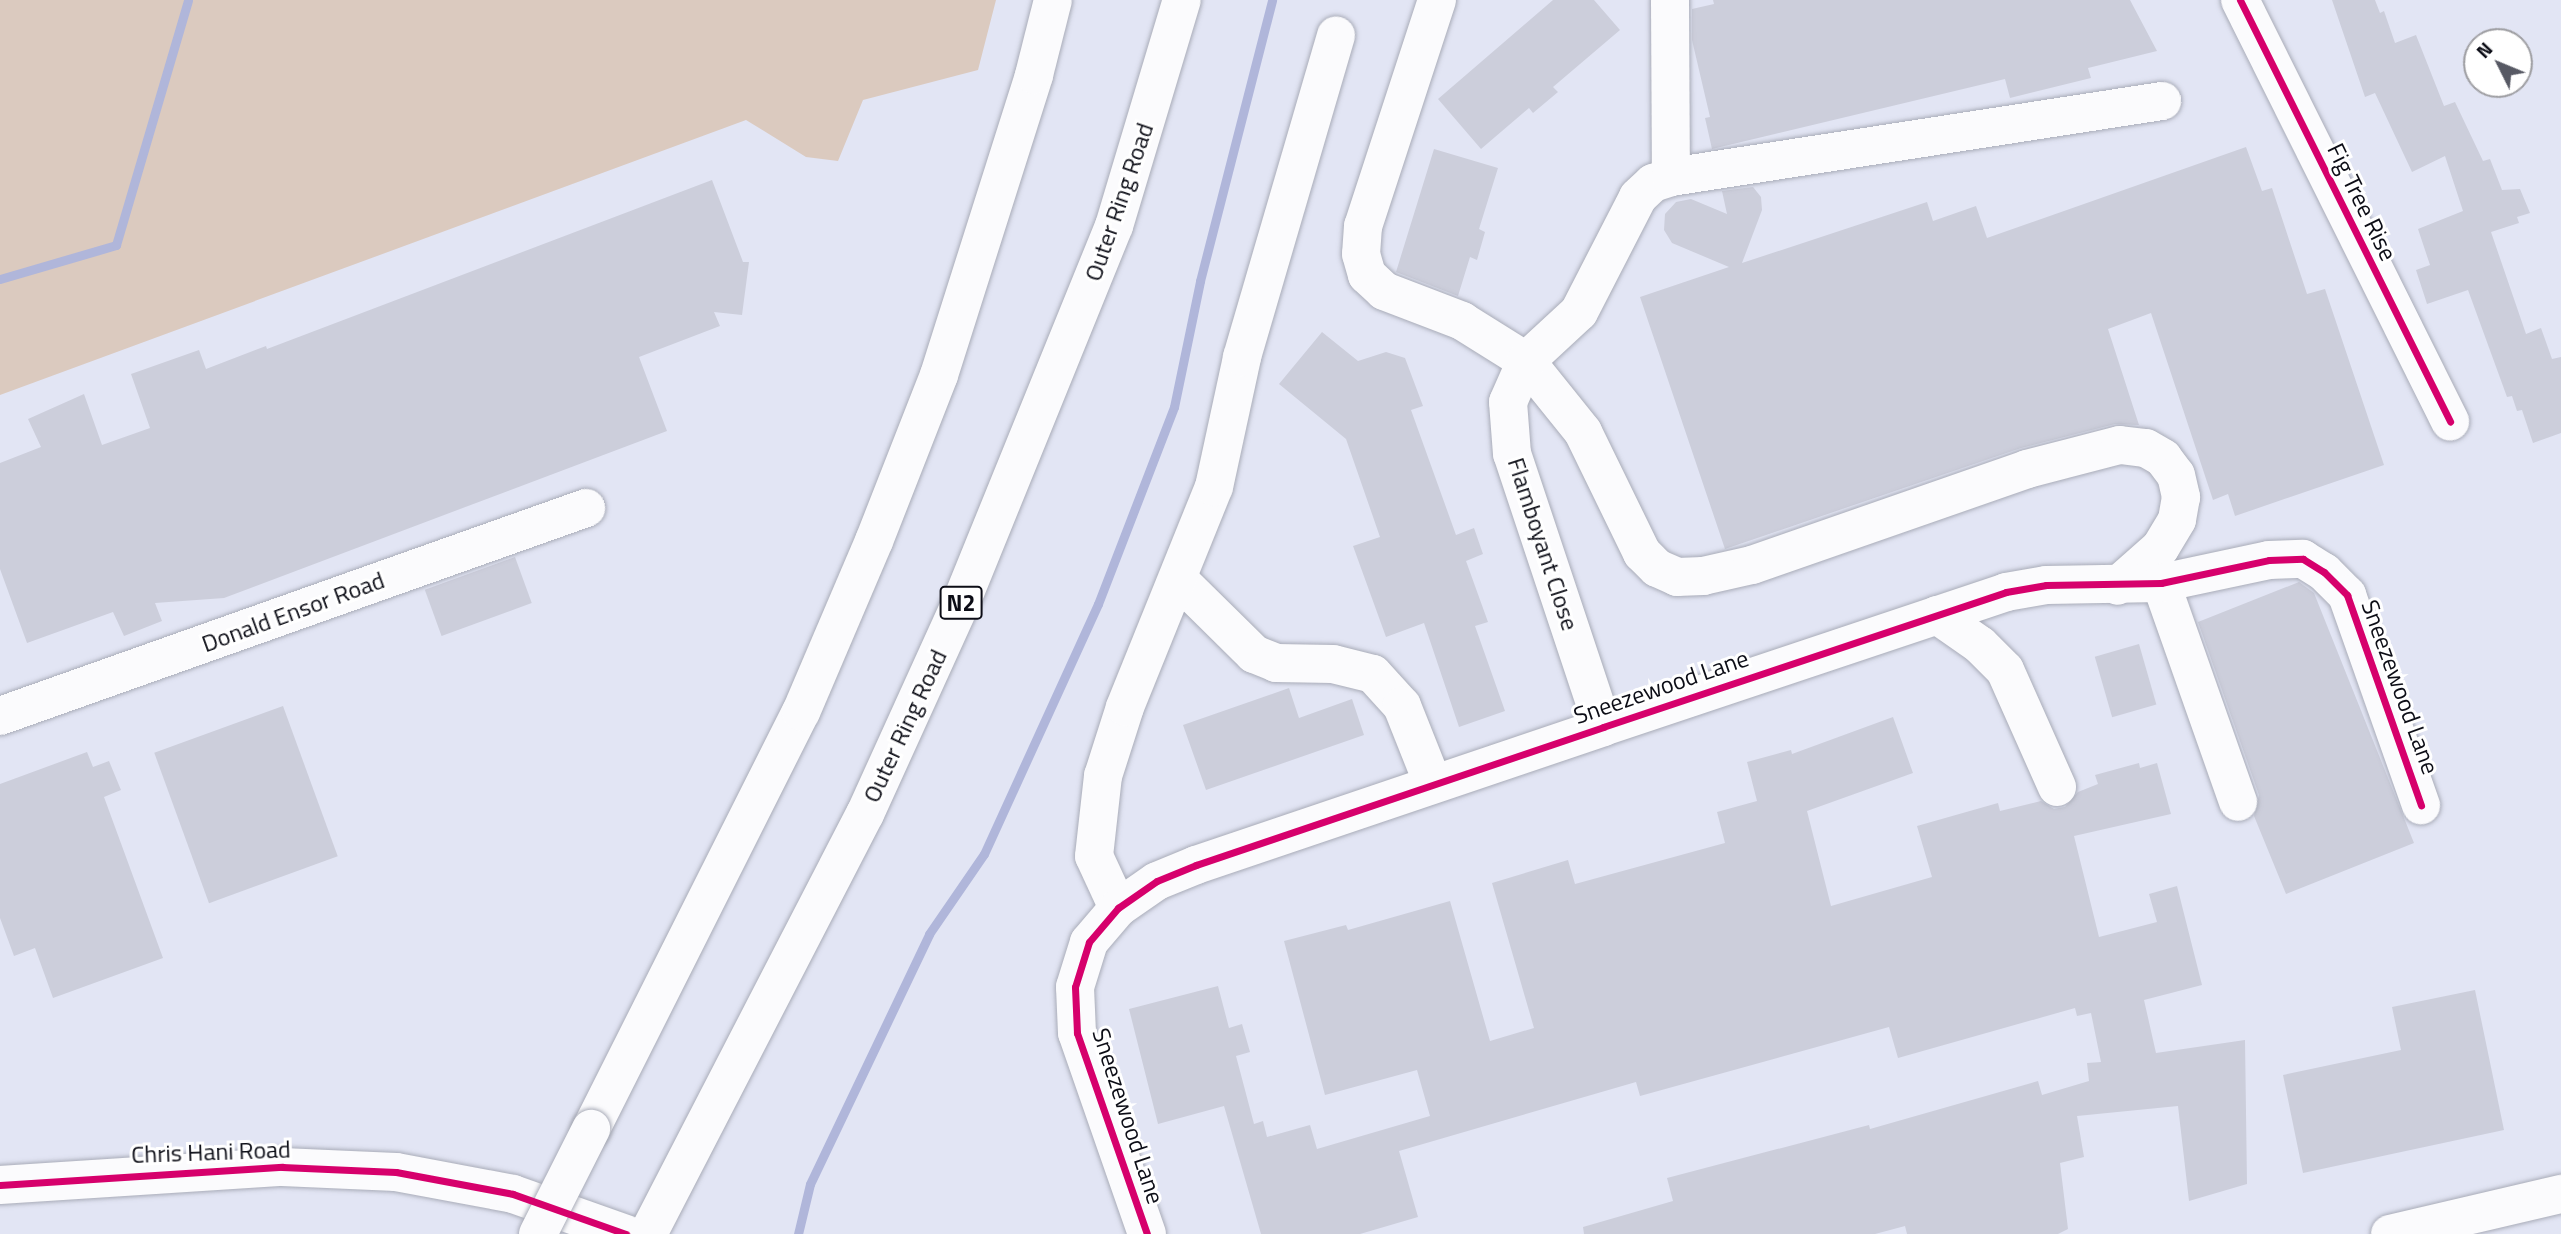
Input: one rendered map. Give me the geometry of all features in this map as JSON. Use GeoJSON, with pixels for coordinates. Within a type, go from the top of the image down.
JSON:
{"type":"FeatureCollection","features":[{"type":"Feature","properties":{"kind":"main road"},"geometry":{"type":"LineString","coordinates":[[538,1234],[801,712],[874,541],[943,362],[1034,75],[1053,0]]}},
{"type":"Feature","properties":{"kind":"main road","name":"Outer Ring Road"},"geometry":{"type":"LineString","coordinates":[[648,1234],[864,814],[960,605],[1114,226],[1182,0]]}},
{"type":"Feature","properties":{"kind":"main road"},"geometry":{"type":"LineString","coordinates":[[1437,0],[1363,226],[1361,254],[1367,275],[1384,291],[1462,321],[1527,361],[1583,432],[1642,553],[1657,568],[1676,577],[1752,565],[2027,469],[2120,445],[2146,448],[2163,458],[2176,475],[2181,497],[2177,520],[2160,548],[2117,586]]}},
{"type":"Feature","properties":{"kind":"main road"},"geometry":{"type":"LineString","coordinates":[[1670,0],[1671,177]]}},
{"type":"Feature","properties":{"kind":"main road","name":"Fig Tree Rise"},"geometry":{"type":"LineString","coordinates":[[2240,0],[2450,422]]}},
{"type":"Feature","properties":{"kind":"main road"},"geometry":{"type":"LineString","coordinates":[[1118,908],[1094,856],[1103,776],[1125,707],[1214,487],[1242,357],[1336,35]]}},
{"type":"Feature","properties":{"kind":"main road"},"geometry":{"type":"LineString","coordinates":[[1527,361],[1579,312],[1638,197],[1653,183],[1671,177],[2162,100]]}},
{"type":"Feature","properties":{"kind":"main road","name":"Flamboyant Close"},"geometry":{"type":"LineString","coordinates":[[1527,361],[1508,402],[1512,454],[1603,727]]}},
{"type":"Feature","properties":{"kind":"main road","name":"Donald Ensor Road"},"geometry":{"type":"LineString","coordinates":[[0,716],[586,508]]}},
{"type":"Feature","properties":{"kind":"main road","name":"Sneezewood Lane"},"geometry":{"type":"LineString","coordinates":[[1147,1234],[1077,1033],[1075,987],[1086,954],[1118,908],[1157,881],[1196,864],[1433,784],[2007,592],[2046,585],[2117,586],[2161,583],[2270,560],[2303,559],[2324,572],[2347,595],[2421,806]]}},
{"type":"Feature","properties":{"kind":"main road"},"geometry":{"type":"LineString","coordinates":[[1178,579],[1254,654],[1276,663],[1333,664],[1373,674],[1402,706],[1433,784]]}},
{"type":"Feature","properties":{"kind":"main road"},"geometry":{"type":"LineString","coordinates":[[2161,583],[2238,802]]}},
{"type":"Feature","properties":{"kind":"main road"},"geometry":{"type":"LineString","coordinates":[[1937,615],[1980,645],[2005,670],[2057,786]]}},
{"type":"Feature","properties":{"kind":"main road","name":"Chris Hani Road"},"geometry":{"type":"LineString","coordinates":[[0,1185],[282,1167],[396,1172],[513,1194],[626,1234]]}},
{"type":"Feature","properties":{"kind":"main road"},"geometry":{"type":"LineString","coordinates":[[2390,1234],[2452,1227],[2561,1194]]}},
{"type":"Feature","properties":{"kind":"shaded area"},"geometry":{"type":"Polygon","coordinates":[[[0,0],[996,0],[978,70],[863,100],[838,161],[806,157],[746,120],[0,395],[0,0]]]}},
{"type":"Feature","properties":{"kind":"building"},"geometry":{"type":"Polygon","coordinates":[[[1553,0],[1594,0],[1620,30],[1553,87],[1558,92],[1533,113],[1529,108],[1481,149],[1438,99],[1553,0]]]}},
{"type":"Feature","properties":{"kind":"building"},"geometry":{"type":"Polygon","coordinates":[[[1713,0],[2130,0],[2157,51],[2088,68],[2091,78],[2010,98],[2005,79],[1712,149],[1705,118],[1710,117],[1692,40],[1692,9],[1714,4],[1713,0]]]}},
{"type":"Feature","properties":{"kind":"building"},"geometry":{"type":"Polygon","coordinates":[[[2332,0],[2375,0],[2380,13],[2384,11],[2395,43],[2416,35],[2444,106],[2455,102],[2483,161],[2490,159],[2502,190],[2520,189],[2530,213],[2517,217],[2519,223],[2491,232],[2526,334],[2541,328],[2552,359],[2561,357],[2561,433],[2533,443],[2522,410],[2517,411],[2512,396],[2507,397],[2468,290],[2427,304],[2416,270],[2430,265],[2418,229],[2463,211],[2445,156],[2412,172],[2375,93],[2365,97],[2332,0]]]}},
{"type":"Feature","properties":{"kind":"building"},"geometry":{"type":"Polygon","coordinates":[[[2246,147],[2262,191],[2272,188],[2307,294],[2325,289],[2384,465],[2235,516],[2228,494],[2213,500],[2151,313],[2108,329],[2139,425],[2115,424],[2021,448],[1725,549],[1640,297],[1729,267],[1672,243],[1664,230],[1665,214],[1676,202],[1691,199],[1727,214],[1722,191],[1753,187],[1761,197],[1762,210],[1742,263],[1927,202],[1933,221],[1976,206],[1987,238],[2246,147]]]}},
{"type":"Feature","properties":{"kind":"building"},"geometry":{"type":"Polygon","coordinates":[[[1434,149],[1498,168],[1479,229],[1485,232],[1477,260],[1470,257],[1458,296],[1396,272],[1434,149]]]}},
{"type":"Feature","properties":{"kind":"building"},"geometry":{"type":"Polygon","coordinates":[[[712,180],[743,262],[749,262],[742,315],[714,312],[720,326],[639,357],[667,431],[224,598],[155,603],[162,621],[124,636],[113,612],[27,643],[0,569],[0,463],[41,447],[28,419],[84,394],[102,445],[150,428],[131,374],[199,350],[206,369],[266,346],[267,349],[712,180]]]}},
{"type":"Feature","properties":{"kind":"building"},"geometry":{"type":"Polygon","coordinates":[[[1322,332],[1358,361],[1386,352],[1405,358],[1423,406],[1411,410],[1456,535],[1474,528],[1483,554],[1466,561],[1488,622],[1475,626],[1505,711],[1459,727],[1424,623],[1386,637],[1353,546],[1380,537],[1346,439],[1279,384],[1322,332]]]}},
{"type":"Feature","properties":{"kind":"building"},"geometry":{"type":"Polygon","coordinates":[[[515,557],[532,603],[442,636],[425,590],[515,557]]]}},
{"type":"Feature","properties":{"kind":"building"},"geometry":{"type":"Polygon","coordinates":[[[2299,582],[2314,593],[2414,843],[2286,894],[2254,816],[2259,795],[2198,622],[2299,582]]]}},
{"type":"Feature","properties":{"kind":"building"},"geometry":{"type":"Polygon","coordinates":[[[2139,644],[2156,705],[2112,717],[2095,657],[2139,644]]]}},
{"type":"Feature","properties":{"kind":"building"},"geometry":{"type":"Polygon","coordinates":[[[1289,688],[1299,718],[1352,699],[1364,735],[1206,790],[1183,725],[1289,688]]]}},
{"type":"Feature","properties":{"kind":"building"},"geometry":{"type":"Polygon","coordinates":[[[283,706],[338,856],[209,903],[154,753],[283,706]]]}},
{"type":"Feature","properties":{"kind":"building"},"geometry":{"type":"Polygon","coordinates":[[[1893,717],[1913,773],[1807,811],[1831,906],[1932,877],[1917,826],[1998,803],[2000,811],[2041,801],[2054,809],[2065,807],[2078,792],[2098,784],[2095,775],[2139,763],[2140,768],[2157,763],[2171,814],[2074,836],[2099,937],[2157,922],[2149,894],[2177,886],[2202,985],[2144,1000],[2156,1053],[2245,1040],[2247,1184],[2189,1201],[2178,1106],[2077,1116],[2084,1157],[2060,1163],[2068,1229],[2058,1234],[1907,1234],[1905,1226],[1875,1234],[1584,1234],[1583,1227],[1673,1201],[1667,1178],[1869,1125],[1870,1129],[2038,1081],[2042,1095],[2089,1081],[2087,1063],[2101,1062],[2091,1013],[2077,1016],[2075,1008],[1898,1058],[1889,1027],[1640,1096],[1636,1082],[1399,1151],[1418,1217],[1360,1234],[1261,1234],[1224,1106],[1158,1124],[1129,1009],[1218,986],[1229,1028],[1242,1024],[1250,1052],[1236,1056],[1254,1124],[1263,1121],[1267,1137],[1310,1125],[1317,1149],[1430,1116],[1417,1070],[1325,1095],[1284,941],[1346,925],[1348,930],[1450,901],[1490,1041],[1534,1028],[1492,883],[1568,860],[1575,884],[1725,843],[1717,812],[1757,801],[1747,762],[1791,750],[1792,754],[1893,717]]]}},
{"type":"Feature","properties":{"kind":"building"},"geometry":{"type":"Polygon","coordinates":[[[87,752],[93,767],[109,761],[121,790],[104,797],[163,958],[53,998],[35,948],[14,956],[0,918],[0,784],[87,752]]]}},
{"type":"Feature","properties":{"kind":"building"},"geometry":{"type":"Polygon","coordinates":[[[2475,990],[2504,1130],[2303,1173],[2283,1075],[2401,1050],[2392,1007],[2475,990]]]}},
{"type":"Feature","properties":{"kind":"waterway"},"geometry":{"type":"LineString","coordinates":[[0,279],[116,245],[188,0]]}},
{"type":"Feature","properties":{"kind":"waterway"},"geometry":{"type":"LineString","coordinates":[[798,1234],[810,1184],[929,934],[984,854],[1098,604],[1174,407],[1200,281],[1272,0]]}},
{"type":"Feature","properties":{"kind":"cycle path"},"geometry":{"type":"LineString","coordinates":[[2240,0],[2450,422]]}},
{"type":"Feature","properties":{"kind":"cycle path"},"geometry":{"type":"LineString","coordinates":[[1147,1234],[1077,1033],[1075,987],[1089,942],[1118,908],[1157,881],[1196,865],[1603,727],[2006,592],[2046,585],[2161,583],[2269,560],[2303,559],[2324,572],[2347,595],[2421,805]]}},
{"type":"Feature","properties":{"kind":"cycle path"},"geometry":{"type":"LineString","coordinates":[[0,1185],[282,1167],[396,1172],[513,1194],[626,1234]]}}]}
